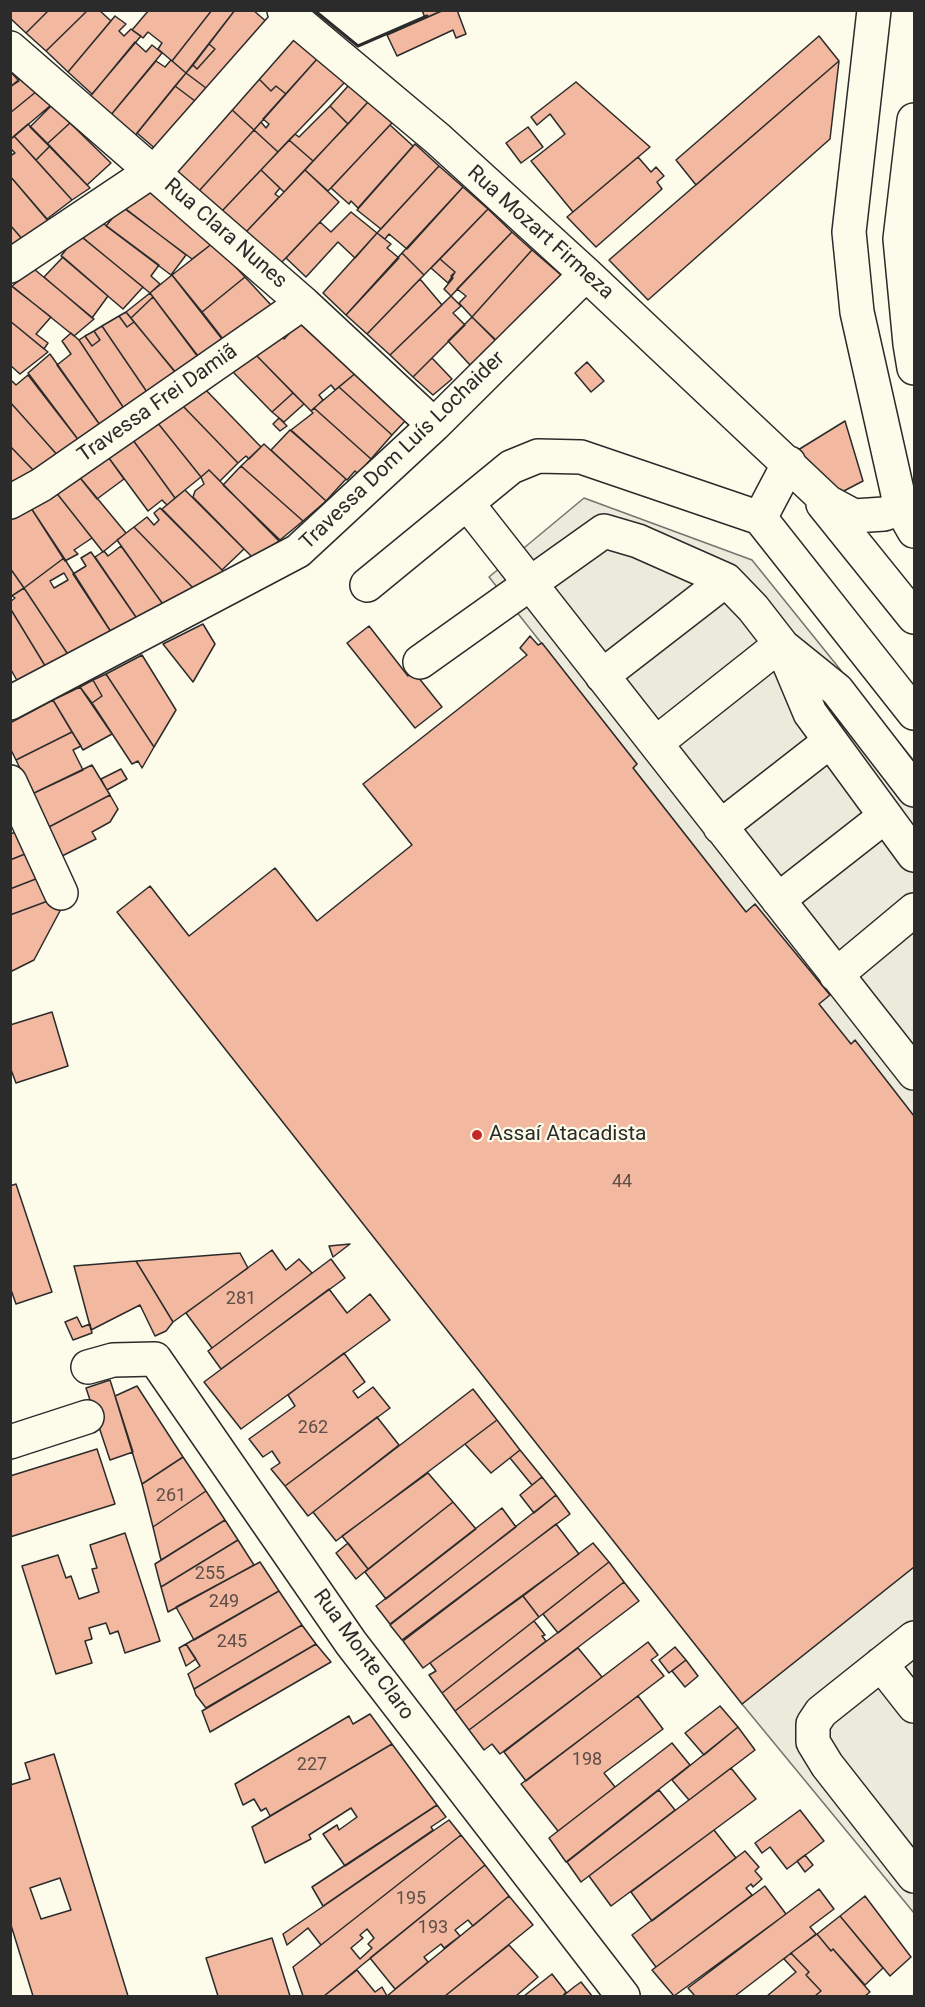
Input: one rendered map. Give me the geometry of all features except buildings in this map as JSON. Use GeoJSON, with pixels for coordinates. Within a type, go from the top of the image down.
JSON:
{"type":"FeatureCollection","features":[{"type":"Feature","properties":{"kind":"street"},"geometry":{"type":"LineString","coordinates":[[874,10],[849,232],[856,312],[908,519]]}},
{"type":"Feature","properties":{"kind":"street"},"geometry":{"type":"LineString","coordinates":[[10,266],[161,165],[288,13]]}},
{"type":"Feature","properties":{"kind":"street","name":"Rua Mozart Firmeza"},"geometry":{"type":"LineString","coordinates":[[288,13],[438,139],[586,274],[828,502],[854,516],[884,514],[908,519]]}},
{"type":"Feature","properties":{"kind":"street","name":"Rua Clara Nunes"},"geometry":{"type":"LineString","coordinates":[[10,48],[303,303],[434,425]]}},
{"type":"Feature","properties":{"kind":"street"},"geometry":{"type":"LineString","coordinates":[[915,120],[900,239],[910,344],[915,368]]}},
{"type":"Feature","properties":{"kind":"street","name":"Travessa Dom Luís Lochaider"},"geometry":{"type":"LineString","coordinates":[[10,703],[298,552],[434,425],[586,274]]}},
{"type":"Feature","properties":{"kind":"street","name":"Travessa Frei Damiã"},"geometry":{"type":"LineString","coordinates":[[10,502],[41,485],[303,303]]}},
{"type":"Feature","properties":{"kind":"street"},"geometry":{"type":"LineString","coordinates":[[367,585],[511,467],[538,456],[581,457],[760,518],[915,713]]}},
{"type":"Feature","properties":{"kind":"street"},"geometry":{"type":"LineString","coordinates":[[760,518],[789,463]]}},
{"type":"Feature","properties":{"kind":"street","name":"Rua Mozart Firmeza"},"geometry":{"type":"LineString","coordinates":[[789,463],[915,617]]}},
{"type":"Feature","properties":{"kind":"street"},"geometry":{"type":"LineString","coordinates":[[467,503],[836,975],[908,1052]]}},
{"type":"Feature","properties":{"kind":"street"},"geometry":{"type":"LineString","coordinates":[[420,662],[529,582],[604,531],[638,541],[726,579],[753,608],[781,644],[837,690],[915,790]]}},
{"type":"Feature","properties":{"kind":"street"},"geometry":{"type":"LineString","coordinates":[[602,676],[726,579]]}},
{"type":"Feature","properties":{"kind":"street"},"geometry":{"type":"LineString","coordinates":[[781,644],[810,713],[884,818],[915,855]]}},
{"type":"Feature","properties":{"kind":"street"},"geometry":{"type":"LineString","coordinates":[[656,743],[781,644]]}},
{"type":"Feature","properties":{"kind":"street"},"geometry":{"type":"LineString","coordinates":[[720,827],[829,742]]}},
{"type":"Feature","properties":{"kind":"street"},"geometry":{"type":"LineString","coordinates":[[10,782],[61,893]]}},
{"type":"Feature","properties":{"kind":"street"},"geometry":{"type":"LineString","coordinates":[[778,900],[884,818]]}},
{"type":"Feature","properties":{"kind":"street"},"geometry":{"type":"LineString","coordinates":[[836,975],[915,910]]}},
{"type":"Feature","properties":{"kind":"street","name":"Rua Monte Claro"},"geometry":{"type":"LineString","coordinates":[[88,1367],[113,1360],[155,1359],[351,1642],[623,1996]]}},
{"type":"Feature","properties":{"kind":"street"},"geometry":{"type":"LineString","coordinates":[[10,1442],[87,1417]]}},
{"type":"Feature","properties":{"kind":"street"},"geometry":{"type":"LineString","coordinates":[[915,1638],[820,1712],[813,1724],[813,1742],[827,1764],[915,1876]]}},
{"type":"Feature","properties":{"kind":"street"},"geometry":{"type":"LineString","coordinates":[[881,1664],[915,1706]]}},
{"type":"Feature","properties":{"kind":"shaded area"},"geometry":{"type":"Polygon","coordinates":[[[584,498],[752,560],[914,761],[914,1127],[633,768],[637,764],[489,577],[584,498]]]}},
{"type":"Feature","properties":{"kind":"shaded area"},"geometry":{"type":"Polygon","coordinates":[[[914,1567],[914,1913],[742,1704],[914,1567]]]}},
{"type":"Feature","properties":{"kind":"wall"},"geometry":{"type":"LineString","coordinates":[[314,10],[358,46],[427,16]]}},
{"type":"Feature","properties":{"kind":"place","name":"Assaí Atacadista"},"geometry":{"type":"Point","coordinates":[477,1135]}}]}
